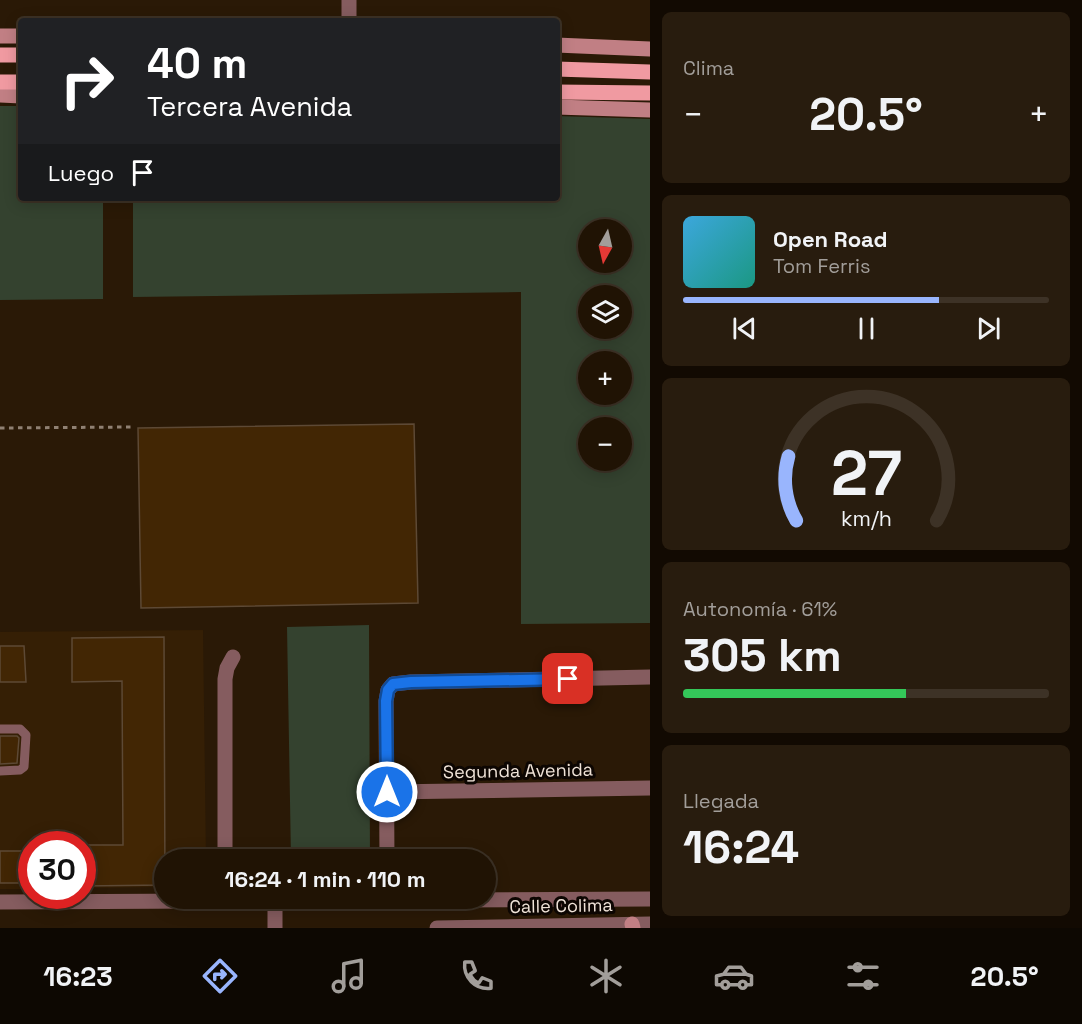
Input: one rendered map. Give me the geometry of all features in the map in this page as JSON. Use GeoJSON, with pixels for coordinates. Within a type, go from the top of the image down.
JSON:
{"type":"FeatureCollection","features":[{"type":"Feature","properties":{"kind":"main road"},"geometry":{"type":"LineString","coordinates":[[0,36],[18,36]]}},
{"type":"Feature","properties":{"kind":"main road"},"geometry":{"type":"LineString","coordinates":[[560,45],[650,50]]}},
{"type":"Feature","properties":{"kind":"main road"},"geometry":{"type":"LineString","coordinates":[[0,55],[18,55]]}},
{"type":"Feature","properties":{"kind":"main road"},"geometry":{"type":"LineString","coordinates":[[560,69],[650,72]]}},
{"type":"Feature","properties":{"kind":"main road"},"geometry":{"type":"LineString","coordinates":[[0,82],[18,82]]}},
{"type":"Feature","properties":{"kind":"main road"},"geometry":{"type":"LineString","coordinates":[[560,92],[650,93]]}},
{"type":"Feature","properties":{"kind":"main road"},"geometry":{"type":"LineString","coordinates":[[0,95],[18,96]]}},
{"type":"Feature","properties":{"kind":"main road"},"geometry":{"type":"LineString","coordinates":[[560,107],[650,110]]}},
{"type":"Feature","properties":{"kind":"street"},"geometry":{"type":"LineString","coordinates":[[349,0],[350,18]]}},
{"type":"Feature","properties":{"kind":"street"},"geometry":{"type":"LineString","coordinates":[[225,849],[225,679],[227,668],[233,657]]}},
{"type":"Feature","properties":{"kind":"street"},"geometry":{"type":"LineString","coordinates":[[387,849],[386,701],[388,690],[393,684],[650,677]]}},
{"type":"Feature","properties":{"kind":"street","name":"Segunda Avenida"},"geometry":{"type":"LineString","coordinates":[[387,792],[650,788]]}},
{"type":"Feature","properties":{"kind":"street"},"geometry":{"type":"LineString","coordinates":[[496,900],[650,899]]}},
{"type":"Feature","properties":{"kind":"street"},"geometry":{"type":"LineString","coordinates":[[0,902],[154,901]]}},
{"type":"Feature","properties":{"kind":"street"},"geometry":{"type":"LineString","coordinates":[[275,909],[275,928]]}},
{"type":"Feature","properties":{"kind":"street","name":"Calle Colima"},"geometry":{"type":"LineString","coordinates":[[437,928],[650,924]]}},
{"type":"Feature","properties":{"kind":"lane"},"geometry":{"type":"LineString","coordinates":[[0,729],[20,729],[26,735],[24,767],[20,771],[0,771]]}},
{"type":"Feature","properties":{"kind":"path"},"geometry":{"type":"LineString","coordinates":[[0,428],[131,427]]}},
{"type":"Feature","properties":{"kind":"shaded area"},"geometry":{"type":"Polygon","coordinates":[[[203,630],[206,849],[154,849],[154,887],[96,888],[96,831],[18,831],[18,889],[0,889],[0,632],[203,630]]]}},
{"type":"Feature","properties":{"kind":"green space"},"geometry":{"type":"Polygon","coordinates":[[[0,106],[18,106],[18,201],[103,201],[103,299],[0,300],[0,106]]]}},
{"type":"Feature","properties":{"kind":"green space"},"geometry":{"type":"Polygon","coordinates":[[[560,116],[650,119],[650,623],[521,624],[521,292],[133,297],[133,201],[560,201],[560,116]]]}},
{"type":"Feature","properties":{"kind":"green space"},"geometry":{"type":"Polygon","coordinates":[[[369,625],[370,849],[291,849],[287,627],[369,625]]]}},
{"type":"Feature","properties":{"kind":"building"},"geometry":{"type":"Polygon","coordinates":[[[414,424],[418,603],[141,608],[138,428],[414,424]]]}},
{"type":"Feature","properties":{"kind":"building"},"geometry":{"type":"Polygon","coordinates":[[[164,637],[165,849],[154,849],[154,885],[96,886],[96,845],[123,845],[122,681],[72,682],[72,638],[164,637]]]}},
{"type":"Feature","properties":{"kind":"building"},"geometry":{"type":"Polygon","coordinates":[[[0,646],[24,646],[26,682],[0,682],[0,646]]]}},
{"type":"Feature","properties":{"kind":"building"},"geometry":{"type":"Polygon","coordinates":[[[0,736],[19,738],[17,763],[0,764],[0,736]]]}},
{"type":"Feature","properties":{"kind":"building"},"geometry":{"type":"Polygon","coordinates":[[[0,851],[18,851],[18,883],[0,883],[0,851]]]}},
{"type":"Feature","properties":{"kind":"route"},"geometry":{"type":"LineString","coordinates":[[387,792],[386,701],[388,690],[393,684],[568,679]]}}]}
